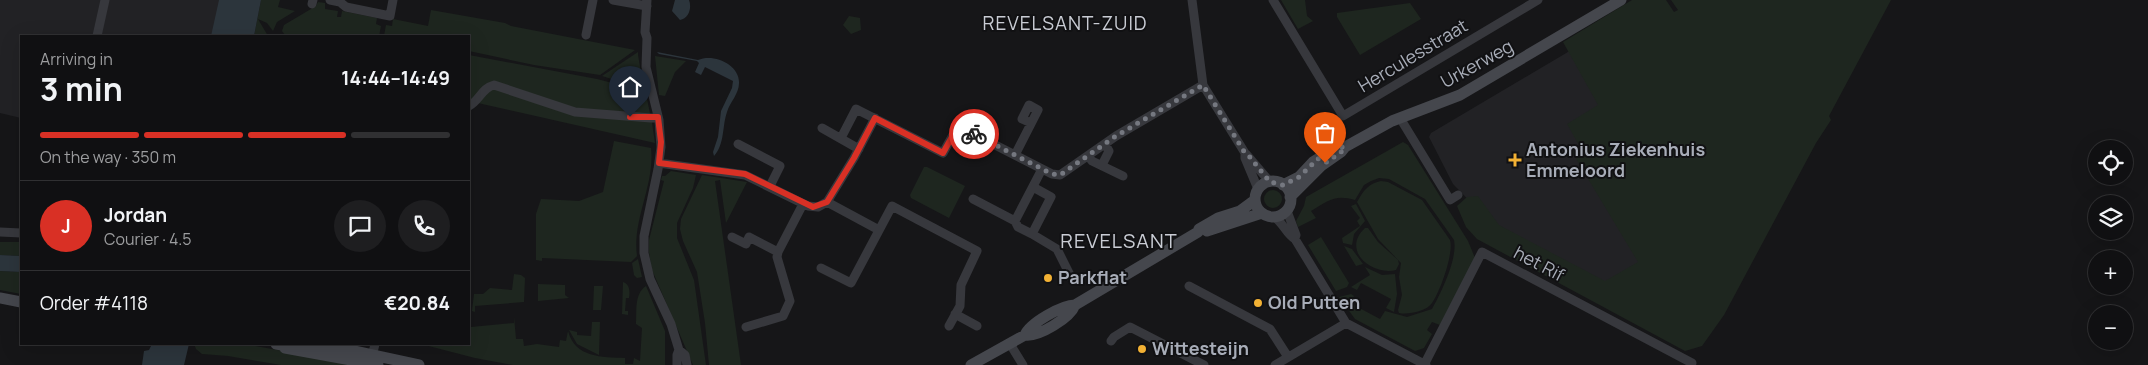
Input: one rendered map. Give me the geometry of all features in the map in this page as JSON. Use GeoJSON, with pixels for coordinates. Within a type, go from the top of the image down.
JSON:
{"type":"FeatureCollection","features":[{"type":"Feature","properties":{"kind":"main road","name":"Urkerweg"},"geometry":{"type":"LineString","coordinates":[[1290,197],[1321,166],[1345,147],[1400,118],[1460,95],[1621,0]]}},
{"type":"Feature","properties":{"kind":"main road","name":"Urkerweg"},"geometry":{"type":"LineString","coordinates":[[1283,185],[1299,177],[1319,158],[1338,147],[1345,147]]}},
{"type":"Feature","properties":{"kind":"main road"},"geometry":{"type":"LineString","coordinates":[[970,365],[1025,335],[1029,336],[1052,325],[1064,318],[1075,305],[1198,232],[1199,229],[1213,220],[1240,211],[1257,194],[1270,182],[1283,185],[1288,190],[1290,197],[1287,210],[1281,215],[1274,217],[1262,213],[1257,207],[1257,194]]}},
{"type":"Feature","properties":{"kind":"main road"},"geometry":{"type":"LineString","coordinates":[[1198,232],[1202,234],[1218,226],[1262,213]]}},
{"type":"Feature","properties":{"kind":"main road"},"geometry":{"type":"LineString","coordinates":[[0,298],[20,302]]}},
{"type":"Feature","properties":{"kind":"main road"},"geometry":{"type":"LineString","coordinates":[[282,345],[285,348],[420,365]]}},
{"type":"Feature","properties":{"kind":"main road"},"geometry":{"type":"LineString","coordinates":[[303,345],[373,358]]}},
{"type":"Feature","properties":{"kind":"street"},"geometry":{"type":"LineString","coordinates":[[97,35],[105,0]]}},
{"type":"Feature","properties":{"kind":"street"},"geometry":{"type":"LineString","coordinates":[[330,0],[340,2],[346,8],[390,16],[393,0]]}},
{"type":"Feature","properties":{"kind":"street"},"geometry":{"type":"LineString","coordinates":[[586,35],[593,0]]}},
{"type":"Feature","properties":{"kind":"street"},"geometry":{"type":"LineString","coordinates":[[613,0],[647,3],[645,32],[647,38],[646,67],[658,117],[661,142],[659,163],[644,236],[644,253],[648,272],[672,324],[679,350],[677,365]]}},
{"type":"Feature","properties":{"kind":"street"},"geometry":{"type":"LineString","coordinates":[[1192,0],[1203,85],[1245,153],[1270,182]]}},
{"type":"Feature","properties":{"kind":"street","name":"Herculesstraat"},"geometry":{"type":"LineString","coordinates":[[1273,0],[1343,116],[1538,0]]}},
{"type":"Feature","properties":{"kind":"street"},"geometry":{"type":"LineString","coordinates":[[470,105],[486,88],[494,85],[575,112],[645,118],[658,117]]}},
{"type":"Feature","properties":{"kind":"street"},"geometry":{"type":"LineString","coordinates":[[841,138],[856,109],[943,153],[958,126],[1052,174],[1060,175],[1105,144],[1203,85]]}},
{"type":"Feature","properties":{"kind":"street"},"geometry":{"type":"LineString","coordinates":[[659,163],[745,174],[804,204],[816,207],[827,202],[875,118]]}},
{"type":"Feature","properties":{"kind":"street"},"geometry":{"type":"LineString","coordinates":[[1400,118],[1450,200],[1458,195]]}},
{"type":"Feature","properties":{"kind":"street"},"geometry":{"type":"LineString","coordinates":[[1015,155],[1031,123]]}},
{"type":"Feature","properties":{"kind":"street"},"geometry":{"type":"LineString","coordinates":[[822,128],[859,149]]}},
{"type":"Feature","properties":{"kind":"street"},"geometry":{"type":"LineString","coordinates":[[738,144],[780,166],[770,186]]}},
{"type":"Feature","properties":{"kind":"street"},"geometry":{"type":"LineString","coordinates":[[1102,165],[1109,151],[1105,144]]}},
{"type":"Feature","properties":{"kind":"street"},"geometry":{"type":"LineString","coordinates":[[1245,153],[1257,194]]}},
{"type":"Feature","properties":{"kind":"street"},"geometry":{"type":"LineString","coordinates":[[1088,156],[1092,161],[1123,176]]}},
{"type":"Feature","properties":{"kind":"street"},"geometry":{"type":"LineString","coordinates":[[1015,221],[1042,169]]}},
{"type":"Feature","properties":{"kind":"street"},"geometry":{"type":"LineString","coordinates":[[1032,234],[1051,197],[1033,187]]}},
{"type":"Feature","properties":{"kind":"street"},"geometry":{"type":"LineString","coordinates":[[974,199],[1015,221],[1018,227],[1057,248],[1073,281]]}},
{"type":"Feature","properties":{"kind":"street"},"geometry":{"type":"LineString","coordinates":[[827,202],[879,230]]}},
{"type":"Feature","properties":{"kind":"street"},"geometry":{"type":"LineString","coordinates":[[746,327],[783,316],[790,301],[777,257],[804,204]]}},
{"type":"Feature","properties":{"kind":"street"},"geometry":{"type":"LineString","coordinates":[[821,268],[852,284],[892,206],[976,250],[977,254],[960,286],[960,304],[949,326]]}},
{"type":"Feature","properties":{"kind":"street"},"geometry":{"type":"LineString","coordinates":[[1287,210],[1296,235],[1295,239]]}},
{"type":"Feature","properties":{"kind":"street"},"geometry":{"type":"LineString","coordinates":[[1274,217],[1281,222],[1292,238],[1295,239],[1346,323],[1424,365]]}},
{"type":"Feature","properties":{"kind":"street"},"geometry":{"type":"LineString","coordinates":[[0,232],[20,233]]}},
{"type":"Feature","properties":{"kind":"street"},"geometry":{"type":"LineString","coordinates":[[732,237],[746,244],[749,237],[778,252]]}},
{"type":"Feature","properties":{"kind":"street","name":"het Rif"},"geometry":{"type":"LineString","coordinates":[[1424,365],[1482,252],[1692,363]]}},
{"type":"Feature","properties":{"kind":"street"},"geometry":{"type":"LineString","coordinates":[[1189,286],[1270,329],[1288,357]]}},
{"type":"Feature","properties":{"kind":"street"},"geometry":{"type":"LineString","coordinates":[[955,314],[977,326]]}},
{"type":"Feature","properties":{"kind":"street"},"geometry":{"type":"LineString","coordinates":[[1275,365],[1346,323]]}},
{"type":"Feature","properties":{"kind":"street"},"geometry":{"type":"LineString","coordinates":[[1111,341],[1130,327],[1204,365]]}},
{"type":"Feature","properties":{"kind":"street"},"geometry":{"type":"LineString","coordinates":[[1010,344],[1023,365]]}},
{"type":"Feature","properties":{"kind":"street"},"geometry":{"type":"LineString","coordinates":[[679,350],[685,355],[686,365]]}},
{"type":"Feature","properties":{"kind":"shaded area"},"geometry":{"type":"Polygon","coordinates":[[[0,0],[224,0],[215,35],[20,35],[20,118],[0,113],[0,0]]]}},
{"type":"Feature","properties":{"kind":"shaded area"},"geometry":{"type":"Polygon","coordinates":[[[219,0],[261,0],[254,35],[211,35],[219,0]]]}},
{"type":"Feature","properties":{"kind":"shaded area"},"geometry":{"type":"Polygon","coordinates":[[[261,0],[280,0],[278,7],[295,11],[277,22],[273,31],[267,23],[258,19],[267,35],[254,35],[261,0]]]}},
{"type":"Feature","properties":{"kind":"shaded area"},"geometry":{"type":"Polygon","coordinates":[[[675,0],[689,0],[690,3],[688,15],[680,20],[672,11],[675,0]]]}},
{"type":"Feature","properties":{"kind":"shaded area"},"geometry":{"type":"Polygon","coordinates":[[[1281,0],[1305,0],[1307,16],[1313,21],[1298,29],[1281,0]]]}},
{"type":"Feature","properties":{"kind":"shaded area"},"geometry":{"type":"Polygon","coordinates":[[[1632,0],[1666,0],[1674,12],[1678,10],[1671,0],[1891,0],[1829,116],[1831,120],[1816,143],[1724,315],[1702,346],[1685,351],[1477,239],[1466,227],[1457,206],[1467,197],[1478,196],[1499,225],[1605,281],[1638,262],[1572,152],[1580,147],[1567,124],[1598,105],[1563,42],[1632,0]]]}},
{"type":"Feature","properties":{"kind":"shaded area"},"geometry":{"type":"Polygon","coordinates":[[[318,2],[325,3],[325,9],[338,11],[337,17],[341,17],[342,11],[377,18],[376,24],[381,26],[379,35],[285,35],[282,31],[284,25],[316,6],[318,2]]]}},
{"type":"Feature","properties":{"kind":"shaded area"},"geometry":{"type":"Polygon","coordinates":[[[1410,3],[1421,19],[1360,55],[1337,17],[1337,13],[1410,3]]]}},
{"type":"Feature","properties":{"kind":"shaded area"},"geometry":{"type":"Polygon","coordinates":[[[431,10],[635,50],[600,75],[534,65],[470,51],[470,35],[384,35],[386,25],[392,26],[393,19],[428,26],[431,10]]]}},
{"type":"Feature","properties":{"kind":"shaded area"},"geometry":{"type":"Polygon","coordinates":[[[849,16],[860,18],[861,30],[851,34],[843,25],[849,16]]]}},
{"type":"Feature","properties":{"kind":"shaded area","name":"Antonius Ziekenhuis Emmeloord"},"geometry":{"type":"Polygon","coordinates":[[[1573,49],[1602,108],[1645,265],[1605,287],[1497,229],[1453,184],[1429,137],[1431,133],[1573,49]]]}},
{"type":"Feature","properties":{"kind":"shaded area"},"geometry":{"type":"Polygon","coordinates":[[[638,52],[645,95],[618,81],[602,76],[638,52]]]}},
{"type":"Feature","properties":{"kind":"shaded area"},"geometry":{"type":"Polygon","coordinates":[[[657,52],[698,60],[704,58],[718,59],[731,66],[735,71],[739,87],[725,117],[722,140],[714,156],[713,152],[718,137],[721,111],[732,88],[733,81],[705,67],[701,75],[695,72],[699,63],[697,61],[659,54],[657,52]]]}},
{"type":"Feature","properties":{"kind":"shaded area"},"geometry":{"type":"Polygon","coordinates":[[[470,55],[616,84],[647,99],[655,143],[470,101],[470,55]]]}},
{"type":"Feature","properties":{"kind":"shaded area"},"geometry":{"type":"Polygon","coordinates":[[[655,56],[686,61],[675,72],[665,96],[659,95],[655,56]]]}},
{"type":"Feature","properties":{"kind":"shaded area"},"geometry":{"type":"Polygon","coordinates":[[[614,141],[651,148],[650,175],[640,215],[636,242],[637,256],[631,262],[542,258],[542,261],[536,260],[536,214],[541,199],[579,201],[603,192],[614,141]]]}},
{"type":"Feature","properties":{"kind":"shaded area"},"geometry":{"type":"Polygon","coordinates":[[[1403,142],[1408,145],[1468,241],[1475,258],[1440,325],[1432,322],[1427,330],[1432,334],[1424,348],[1415,351],[1355,319],[1339,297],[1351,294],[1354,296],[1350,303],[1380,319],[1385,311],[1407,317],[1432,309],[1448,275],[1455,247],[1454,240],[1425,199],[1389,179],[1379,178],[1364,185],[1355,200],[1337,198],[1311,211],[1316,218],[1298,227],[1296,221],[1304,206],[1306,197],[1403,142]]]}},
{"type":"Feature","properties":{"kind":"shaded area"},"geometry":{"type":"Polygon","coordinates":[[[924,167],[965,186],[949,218],[911,198],[910,195],[924,167]]]}},
{"type":"Feature","properties":{"kind":"shaded area"},"geometry":{"type":"Polygon","coordinates":[[[671,171],[696,175],[693,188],[677,223],[677,238],[694,280],[706,365],[693,365],[652,270],[649,240],[664,181],[661,180],[662,176],[671,171]]]}},
{"type":"Feature","properties":{"kind":"shaded area"},"geometry":{"type":"Polygon","coordinates":[[[702,175],[747,182],[726,223],[720,180],[715,181],[741,365],[709,365],[697,272],[683,241],[680,229],[681,219],[702,175]]]}},
{"type":"Feature","properties":{"kind":"shaded area"},"geometry":{"type":"Polygon","coordinates":[[[1381,181],[1388,182],[1422,200],[1450,240],[1450,254],[1439,290],[1430,306],[1417,312],[1399,313],[1402,295],[1399,277],[1401,263],[1378,239],[1357,202],[1367,188],[1381,181]]]}},
{"type":"Feature","properties":{"kind":"shaded area"},"geometry":{"type":"Polygon","coordinates":[[[1273,190],[1279,193],[1282,199],[1279,205],[1273,208],[1267,205],[1264,199],[1267,193],[1273,190]]]}},
{"type":"Feature","properties":{"kind":"shaded area"},"geometry":{"type":"Polygon","coordinates":[[[1356,204],[1365,221],[1354,234],[1352,245],[1343,243],[1342,238],[1360,226],[1357,221],[1360,218],[1351,206],[1356,204]]]}},
{"type":"Feature","properties":{"kind":"shaded area"},"geometry":{"type":"Polygon","coordinates":[[[1365,228],[1368,228],[1378,242],[1398,260],[1399,264],[1396,270],[1377,269],[1362,260],[1356,245],[1358,236],[1365,228]]]}},
{"type":"Feature","properties":{"kind":"shaded area"},"geometry":{"type":"Polygon","coordinates":[[[1321,237],[1349,283],[1347,287],[1336,291],[1308,245],[1321,237]]]}},
{"type":"Feature","properties":{"kind":"shaded area"},"geometry":{"type":"Polygon","coordinates":[[[0,242],[20,242],[20,256],[0,255],[0,242]]]}},
{"type":"Feature","properties":{"kind":"shaded area"},"geometry":{"type":"Polygon","coordinates":[[[1344,246],[1352,249],[1363,264],[1356,266],[1344,246]]]}},
{"type":"Feature","properties":{"kind":"shaded area"},"geometry":{"type":"Polygon","coordinates":[[[0,255],[20,256],[20,272],[0,271],[0,255]]]}},
{"type":"Feature","properties":{"kind":"shaded area"},"geometry":{"type":"Polygon","coordinates":[[[638,259],[642,277],[637,278],[634,275],[632,263],[638,259]]]}},
{"type":"Feature","properties":{"kind":"shaded area"},"geometry":{"type":"Polygon","coordinates":[[[1365,267],[1382,275],[1395,274],[1397,294],[1394,312],[1386,308],[1391,299],[1361,283],[1357,290],[1351,287],[1370,275],[1365,267]]]}},
{"type":"Feature","properties":{"kind":"shaded area"},"geometry":{"type":"Polygon","coordinates":[[[0,271],[20,272],[20,294],[0,290],[0,271]]]}},
{"type":"Feature","properties":{"kind":"shaded area"},"geometry":{"type":"Polygon","coordinates":[[[514,274],[525,278],[524,302],[475,306],[475,312],[472,311],[474,294],[483,294],[490,288],[512,290],[514,274]]]}},
{"type":"Feature","properties":{"kind":"shaded area"},"geometry":{"type":"Polygon","coordinates":[[[623,282],[627,284],[629,291],[629,298],[626,298],[625,311],[628,311],[628,315],[622,314],[623,282]]]}},
{"type":"Feature","properties":{"kind":"shaded area"},"geometry":{"type":"Polygon","coordinates":[[[538,284],[565,285],[565,295],[569,298],[538,301],[538,284]]]}},
{"type":"Feature","properties":{"kind":"shaded area"},"geometry":{"type":"Polygon","coordinates":[[[594,286],[603,286],[601,310],[593,310],[594,286]]]}},
{"type":"Feature","properties":{"kind":"shaded area"},"geometry":{"type":"Polygon","coordinates":[[[646,286],[665,331],[665,365],[513,365],[475,358],[425,345],[470,345],[471,327],[514,323],[514,317],[516,339],[523,339],[524,346],[537,344],[559,347],[560,340],[566,341],[568,331],[572,340],[583,351],[599,356],[625,358],[625,364],[633,364],[634,358],[640,361],[642,328],[636,324],[636,308],[642,289],[646,286]]]}},
{"type":"Feature","properties":{"kind":"shaded area"},"geometry":{"type":"Polygon","coordinates":[[[592,322],[600,322],[599,355],[577,344],[569,330],[577,332],[577,335],[591,336],[592,322]]]}},
{"type":"Feature","properties":{"kind":"shaded area"},"geometry":{"type":"Polygon","coordinates":[[[152,345],[189,345],[184,365],[142,365],[144,351],[149,350],[152,345]]]}},
{"type":"Feature","properties":{"kind":"shaded area"},"geometry":{"type":"Polygon","coordinates":[[[194,345],[251,345],[350,363],[350,365],[281,365],[228,356],[202,354],[194,345]]]}},
{"type":"Feature","properties":{"kind":"way so far"},"geometry":{"type":"LineString","coordinates":[[974,134],[1056,176],[1063,174],[1116,136],[1203,85],[1245,153],[1270,182],[1277,182],[1283,185],[1290,182],[1301,176],[1319,158],[1338,147],[1345,147],[1325,163]]}},
{"type":"Feature","properties":{"kind":"place","name":"Antonius Ziekenhuis Emmeloord"},"geometry":{"type":"Point","coordinates":[1515,160]}},
{"type":"Feature","properties":{"kind":"place","name":"Parkflat"},"geometry":{"type":"Point","coordinates":[1048,278]}},
{"type":"Feature","properties":{"kind":"place","name":"Old Putten"},"geometry":{"type":"Point","coordinates":[1258,303]}},
{"type":"Feature","properties":{"kind":"place","name":"Wittesteijn"},"geometry":{"type":"Point","coordinates":[1142,349]}},
{"type":"Feature","properties":{"kind":"district","name":"REVELSANT-ZUID"},"geometry":{"type":"Point","coordinates":[1065,23]}},
{"type":"Feature","properties":{"kind":"district","name":"REVELSANT"},"geometry":{"type":"Point","coordinates":[1119,241]}},
{"type":"Feature","properties":{"kind":"route"},"geometry":{"type":"LineString","coordinates":[[630,117],[658,117],[661,142],[659,163],[745,174],[813,207],[827,202],[854,158],[875,118],[943,153],[958,126],[974,134]]}}]}
